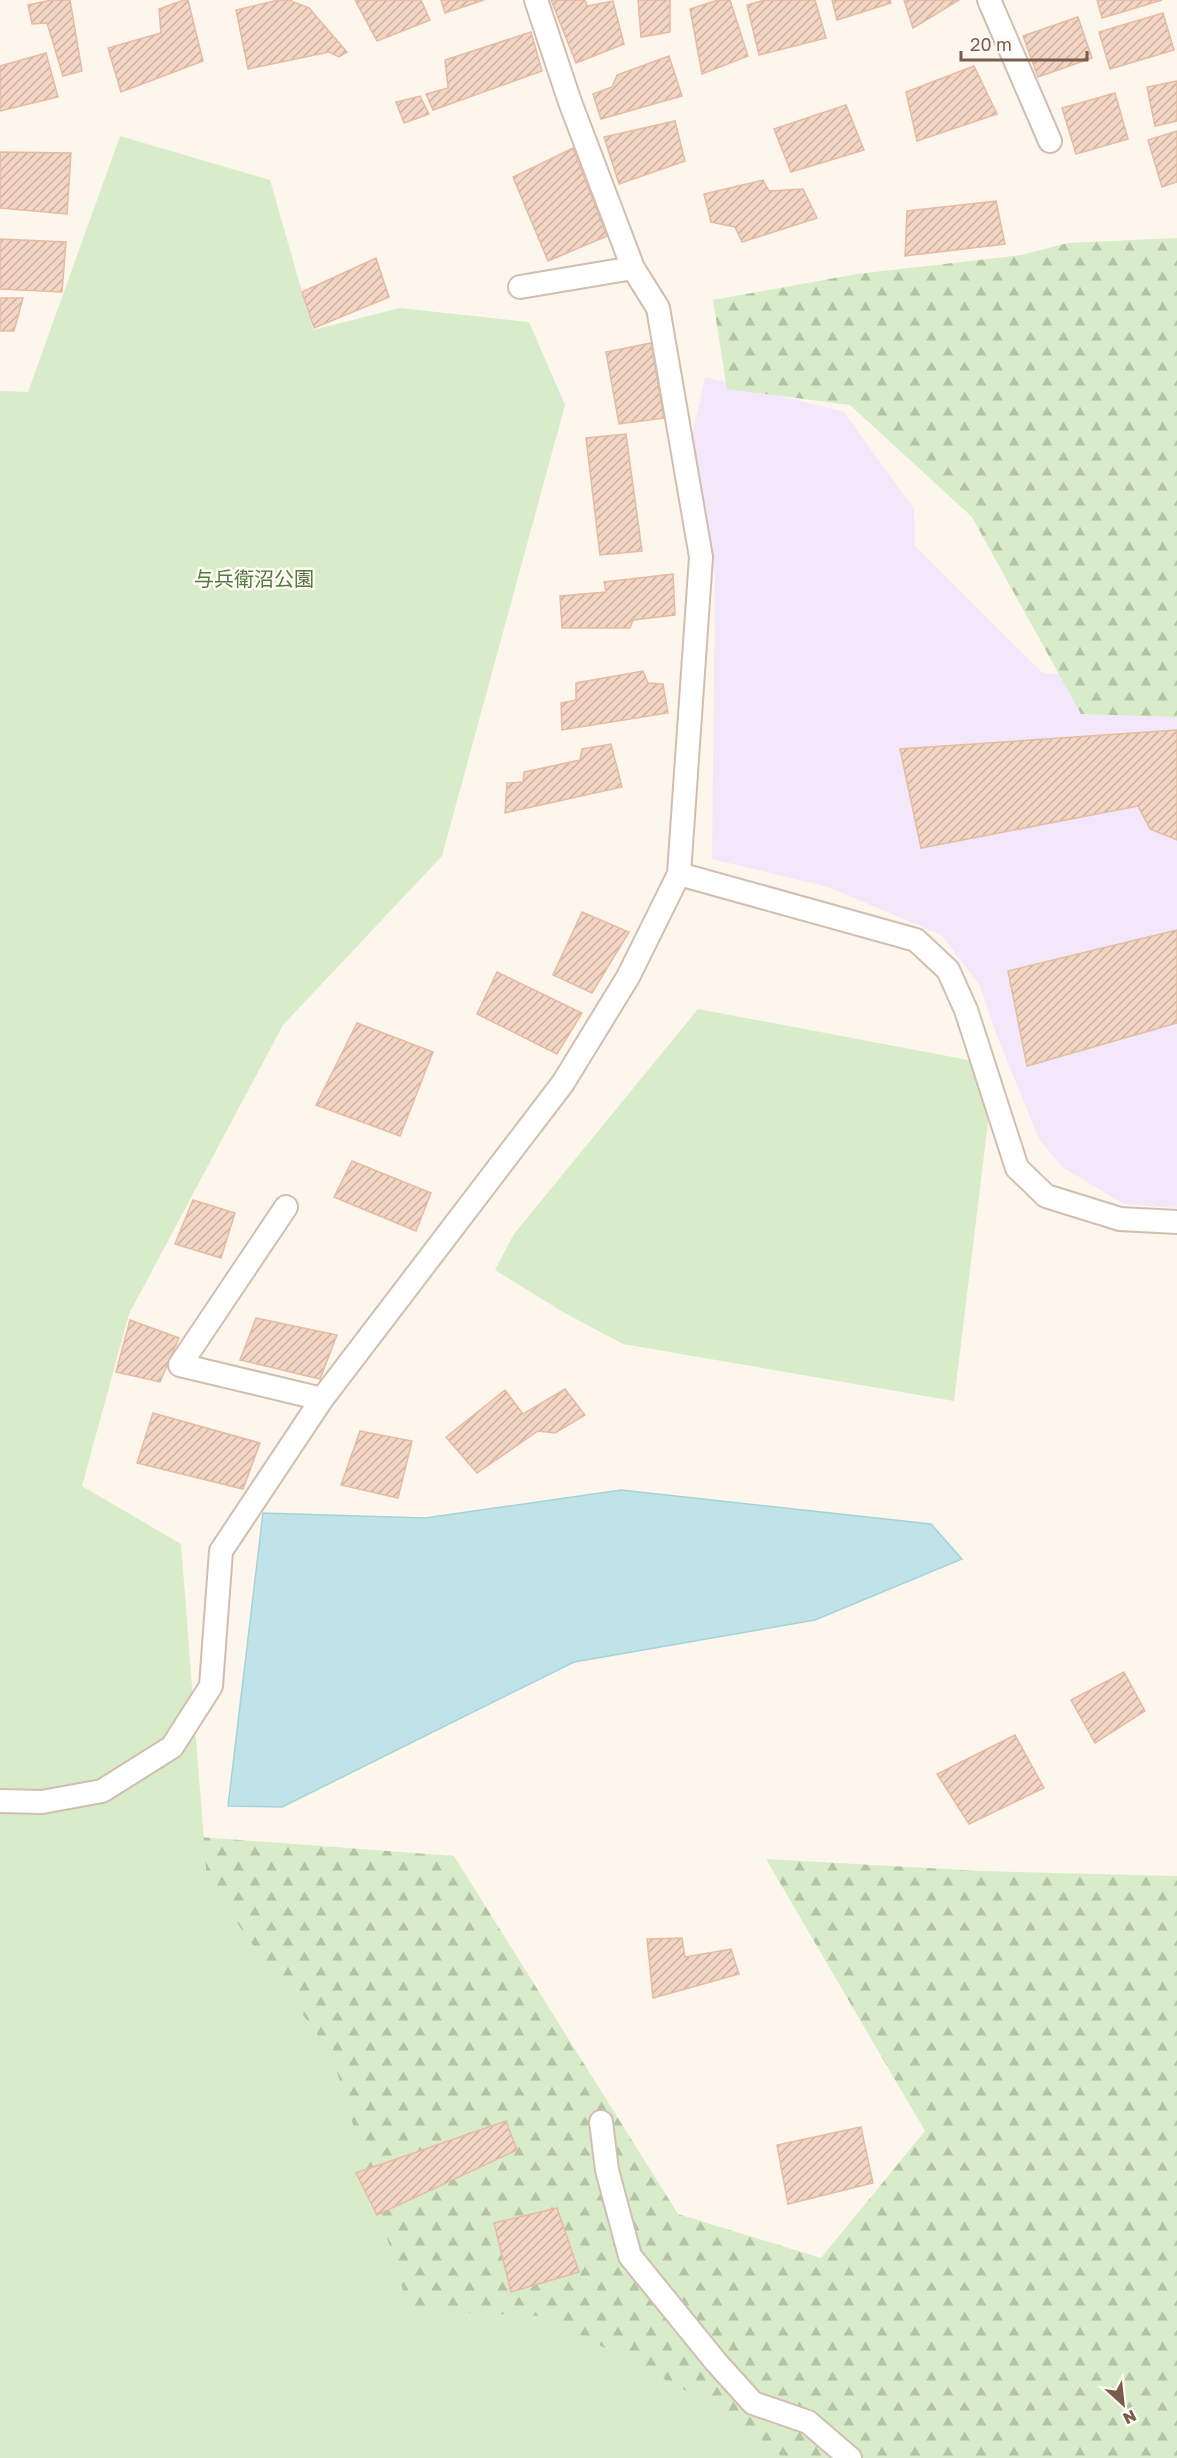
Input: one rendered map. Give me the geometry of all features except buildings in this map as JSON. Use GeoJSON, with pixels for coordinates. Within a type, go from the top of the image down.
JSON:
{"type":"FeatureCollection","features":[{"type":"Feature","properties":{"kind":"lane"},"geometry":{"type":"LineString","coordinates":[[0,1802],[42,1802],[102,1791],[172,1747],[211,1686],[221,1551],[322,1399],[563,1083],[628,977],[679,874],[701,557],[658,308],[633,268],[570,102],[536,0]]}},
{"type":"Feature","properties":{"kind":"lane"},"geometry":{"type":"LineString","coordinates":[[989,0],[1050,141]]}},
{"type":"Feature","properties":{"kind":"lane"},"geometry":{"type":"LineString","coordinates":[[520,287],[633,268]]}},
{"type":"Feature","properties":{"kind":"lane"},"geometry":{"type":"LineString","coordinates":[[679,874],[916,940],[948,970],[966,1010],[1017,1168],[1046,1196],[1120,1219],[1177,1222]]}},
{"type":"Feature","properties":{"kind":"lane"},"geometry":{"type":"LineString","coordinates":[[286,1207],[180,1365],[322,1399]]}},
{"type":"Feature","properties":{"kind":"lane"},"geometry":{"type":"LineString","coordinates":[[601,2122],[607,2170],[630,2256],[716,2362],[753,2403],[808,2422],[850,2458]]}},
{"type":"Feature","properties":{"kind":"shaded area"},"geometry":{"type":"Polygon","coordinates":[[[705,377],[844,412],[914,509],[915,546],[1043,673],[1177,683],[1177,1208],[1124,1204],[1062,1167],[1039,1139],[997,1036],[979,984],[941,935],[828,887],[712,859],[715,577],[691,441],[705,377]]]}},
{"type":"Feature","properties":{"kind":"green space","name":"与兵衛沼公園"},"geometry":{"type":"Polygon","coordinates":[[[120,136],[270,180],[313,330],[400,308],[529,322],[565,405],[442,856],[283,1025],[129,1314],[82,1486],[181,1544],[207,1881],[332,2055],[409,2310],[544,2316],[721,2409],[784,2458],[0,2458],[0,391],[28,392],[120,136]]]}},
{"type":"Feature","properties":{"kind":"green space"},"geometry":{"type":"Polygon","coordinates":[[[1177,238],[1177,717],[1081,714],[972,517],[850,405],[727,389],[713,300],[857,274],[1022,255],[1068,243],[1177,238]]]}},
{"type":"Feature","properties":{"kind":"green space"},"geometry":{"type":"Polygon","coordinates":[[[698,1009],[995,1065],[954,1401],[623,1344],[563,1312],[495,1270],[514,1234],[698,1009]]]}},
{"type":"Feature","properties":{"kind":"green space"},"geometry":{"type":"Polygon","coordinates":[[[0,1822],[454,1856],[678,2214],[821,2258],[925,2131],[766,1859],[981,1871],[1177,1876],[1177,2458],[0,2458],[0,1822]]]}},
{"type":"Feature","properties":{"kind":"water"},"geometry":{"type":"Polygon","coordinates":[[[621,1490],[931,1524],[962,1559],[815,1620],[574,1662],[282,1807],[228,1806],[263,1513],[425,1518],[621,1490]]]}}]}
